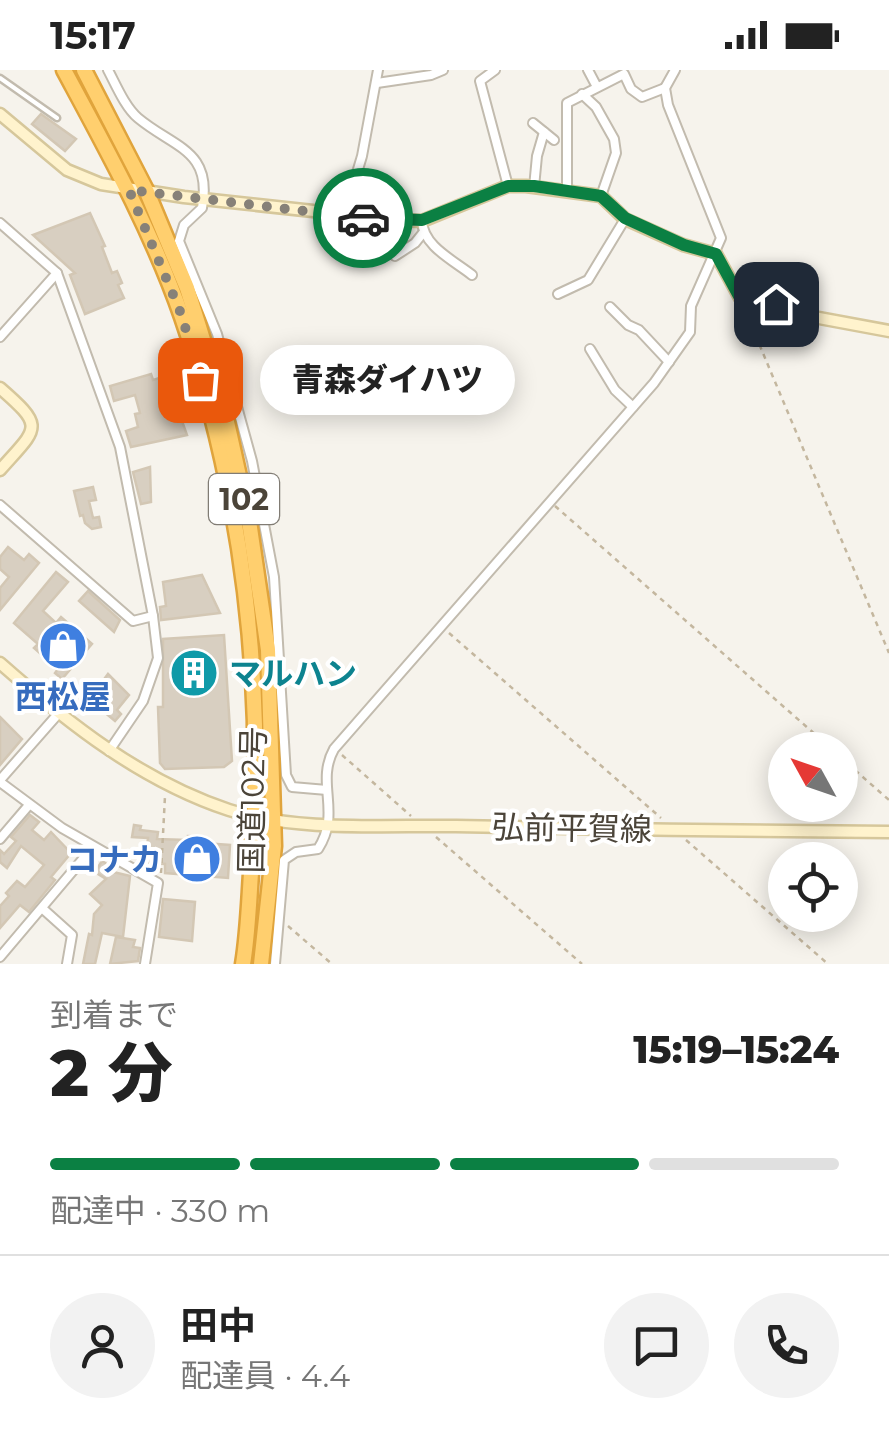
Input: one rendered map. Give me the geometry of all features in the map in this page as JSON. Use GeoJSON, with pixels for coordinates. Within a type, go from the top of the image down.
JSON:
{"type":"FeatureCollection","features":[{"type":"Feature","properties":{"kind":"highway","name":"国道102号"},"geometry":{"type":"LineString","coordinates":[[64,70],[129,190],[182,316],[210,412],[235,530],[254,658],[263,818],[274,846],[262,964]]}},
{"type":"Feature","properties":{"kind":"highway","name":"国道102号"},"geometry":{"type":"LineString","coordinates":[[84,70],[148,192],[186,288],[212,371],[249,521],[268,650],[263,818],[243,964]]}},
{"type":"Feature","properties":{"kind":"street"},"geometry":{"type":"LineString","coordinates":[[108,70],[134,116],[186,149],[196,160],[205,183],[200,214],[184,225],[179,241],[217,334],[252,461],[274,578],[286,775],[292,787],[327,790]]}},
{"type":"Feature","properties":{"kind":"street"},"geometry":{"type":"LineString","coordinates":[[344,216],[362,156],[378,70]]}},
{"type":"Feature","properties":{"kind":"street"},"geometry":{"type":"LineString","coordinates":[[377,83],[442,70]]}},
{"type":"Feature","properties":{"kind":"street"},"geometry":{"type":"LineString","coordinates":[[474,70],[508,186]]}},
{"type":"Feature","properties":{"kind":"street"},"geometry":{"type":"LineString","coordinates":[[480,81],[495,70]]}},
{"type":"Feature","properties":{"kind":"street"},"geometry":{"type":"LineString","coordinates":[[588,70],[597,87]]}},
{"type":"Feature","properties":{"kind":"street"},"geometry":{"type":"LineString","coordinates":[[275,964],[284,860],[296,852],[318,850],[331,823],[328,760],[334,748],[634,407],[690,332],[691,306],[721,238],[668,105],[665,88],[674,70]]}},
{"type":"Feature","properties":{"kind":"street"},"geometry":{"type":"LineString","coordinates":[[568,191],[567,104],[624,74],[642,97],[665,88]]}},
{"type":"Feature","properties":{"kind":"street"},"geometry":{"type":"LineString","coordinates":[[582,94],[596,107],[614,140],[616,153],[601,196]]}},
{"type":"Feature","properties":{"kind":"street"},"geometry":{"type":"LineString","coordinates":[[0,114],[66,170],[129,190],[344,216],[422,220],[508,186],[601,196],[625,218],[684,245],[716,254],[740,298],[889,331]]}},
{"type":"Feature","properties":{"kind":"street"},"geometry":{"type":"LineString","coordinates":[[533,122],[554,140]]}},
{"type":"Feature","properties":{"kind":"street"},"geometry":{"type":"LineString","coordinates":[[534,186],[544,132]]}},
{"type":"Feature","properties":{"kind":"street"},"geometry":{"type":"LineString","coordinates":[[558,294],[588,280],[625,218]]}},
{"type":"Feature","properties":{"kind":"street"},"geometry":{"type":"LineString","coordinates":[[395,256],[415,243],[422,233],[422,220]]}},
{"type":"Feature","properties":{"kind":"street"},"geometry":{"type":"LineString","coordinates":[[0,223],[57,273],[120,447],[158,658],[154,677],[110,751]]}},
{"type":"Feature","properties":{"kind":"street"},"geometry":{"type":"LineString","coordinates":[[422,233],[472,275]]}},
{"type":"Feature","properties":{"kind":"street"},"geometry":{"type":"LineString","coordinates":[[0,337],[57,273]]}},
{"type":"Feature","properties":{"kind":"street"},"geometry":{"type":"LineString","coordinates":[[610,307],[669,362]]}},
{"type":"Feature","properties":{"kind":"street"},"geometry":{"type":"LineString","coordinates":[[590,349],[615,390],[634,407]]}},
{"type":"Feature","properties":{"kind":"street"},"geometry":{"type":"LineString","coordinates":[[0,388],[30,414],[32,426],[29,437],[0,470]]}},
{"type":"Feature","properties":{"kind":"street"},"geometry":{"type":"LineString","coordinates":[[0,505],[133,621],[153,616]]}},
{"type":"Feature","properties":{"kind":"street","name":"弘前平賀線"},"geometry":{"type":"LineString","coordinates":[[0,663],[58,714],[110,751],[214,804],[263,818],[422,826],[889,832]]}},
{"type":"Feature","properties":{"kind":"street"},"geometry":{"type":"LineString","coordinates":[[58,714],[0,781],[29,806],[158,883],[145,964]]}},
{"type":"Feature","properties":{"kind":"street"},"geometry":{"type":"LineString","coordinates":[[0,839],[29,806]]}},
{"type":"Feature","properties":{"kind":"street"},"geometry":{"type":"LineString","coordinates":[[0,958],[93,847]]}},
{"type":"Feature","properties":{"kind":"street"},"geometry":{"type":"LineString","coordinates":[[42,909],[72,934],[68,964]]}},
{"type":"Feature","properties":{"kind":"lane"},"geometry":{"type":"LineString","coordinates":[[0,78],[57,118]]}},
{"type":"Feature","properties":{"kind":"path"},"geometry":{"type":"LineString","coordinates":[[740,298],[889,652]]}},
{"type":"Feature","properties":{"kind":"path"},"geometry":{"type":"LineString","coordinates":[[550,502],[812,732]]}},
{"type":"Feature","properties":{"kind":"path"},"geometry":{"type":"LineString","coordinates":[[441,626],[828,964]]}},
{"type":"Feature","properties":{"kind":"path"},"geometry":{"type":"LineString","coordinates":[[334,748],[582,964]]}},
{"type":"Feature","properties":{"kind":"path"},"geometry":{"type":"LineString","coordinates":[[858,772],[889,800]]}},
{"type":"Feature","properties":{"kind":"path"},"geometry":{"type":"LineString","coordinates":[[158,883],[166,794]]}},
{"type":"Feature","properties":{"kind":"path"},"geometry":{"type":"LineString","coordinates":[[280,918],[332,964]]}},
{"type":"Feature","properties":{"kind":"building"},"geometry":{"type":"Polygon","coordinates":[[[41,114],[76,139],[65,151],[32,124],[41,114]]]}},
{"type":"Feature","properties":{"kind":"building"},"geometry":{"type":"Polygon","coordinates":[[[90,213],[112,273],[117,271],[122,283],[118,285],[124,298],[85,314],[70,275],[75,273],[33,235],[90,213]]]}},
{"type":"Feature","properties":{"kind":"building"},"geometry":{"type":"Polygon","coordinates":[[[151,374],[153,380],[166,376],[187,435],[131,447],[126,431],[138,427],[135,414],[140,413],[135,395],[114,401],[110,386],[151,374]]]}},
{"type":"Feature","properties":{"kind":"building"},"geometry":{"type":"Polygon","coordinates":[[[150,467],[151,502],[141,504],[133,472],[150,467]]]}},
{"type":"Feature","properties":{"kind":"building"},"geometry":{"type":"Polygon","coordinates":[[[93,487],[96,500],[89,501],[93,518],[99,517],[101,527],[92,529],[80,516],[74,491],[93,487]]]}},
{"type":"Feature","properties":{"kind":"building"},"geometry":{"type":"Polygon","coordinates":[[[8,547],[24,560],[29,554],[39,563],[0,610],[0,588],[9,577],[0,569],[0,557],[8,547]]]}},
{"type":"Feature","properties":{"kind":"building"},"geometry":{"type":"Polygon","coordinates":[[[56,572],[68,582],[43,611],[56,623],[61,617],[92,644],[62,679],[55,673],[58,669],[34,648],[38,644],[14,623],[56,572]]]}},
{"type":"Feature","properties":{"kind":"building"},"geometry":{"type":"Polygon","coordinates":[[[202,575],[220,613],[161,620],[160,607],[166,606],[163,582],[202,575]]]}},
{"type":"Feature","properties":{"kind":"building"},"geometry":{"type":"Polygon","coordinates":[[[88,591],[120,620],[114,632],[79,601],[88,591]]]}},
{"type":"Feature","properties":{"kind":"building","name":"マルハン"},"geometry":{"type":"Polygon","coordinates":[[[224,635],[232,761],[224,767],[165,769],[160,763],[158,707],[163,707],[163,639],[224,635]]]}},
{"type":"Feature","properties":{"kind":"building"},"geometry":{"type":"Polygon","coordinates":[[[108,674],[129,695],[117,710],[121,714],[115,721],[91,701],[108,674]]]}},
{"type":"Feature","properties":{"kind":"building"},"geometry":{"type":"Polygon","coordinates":[[[0,717],[22,739],[0,765],[0,717]]]}},
{"type":"Feature","properties":{"kind":"building"},"geometry":{"type":"Polygon","coordinates":[[[30,815],[39,822],[32,830],[44,840],[51,832],[71,853],[29,912],[20,905],[0,928],[0,906],[9,896],[6,893],[17,881],[25,887],[44,865],[21,846],[7,868],[0,862],[0,850],[4,854],[16,841],[11,837],[30,815]]]}},
{"type":"Feature","properties":{"kind":"building","name":"コナカ"},"geometry":{"type":"Polygon","coordinates":[[[134,825],[141,826],[140,830],[158,832],[157,839],[204,837],[203,843],[230,845],[228,878],[165,873],[165,864],[149,863],[150,857],[146,857],[148,838],[132,837],[134,825]]]}},
{"type":"Feature","properties":{"kind":"building"},"geometry":{"type":"Polygon","coordinates":[[[102,861],[112,867],[109,871],[130,876],[123,937],[102,933],[95,964],[83,964],[94,914],[102,905],[90,894],[106,879],[88,868],[97,869],[102,861]]]}},
{"type":"Feature","properties":{"kind":"building"},"geometry":{"type":"Polygon","coordinates":[[[163,899],[195,902],[192,941],[159,937],[163,899]]]}},
{"type":"Feature","properties":{"kind":"building"},"geometry":{"type":"Polygon","coordinates":[[[116,937],[135,940],[133,947],[140,948],[138,961],[110,964],[116,937]]]}},
{"type":"Feature","properties":{"kind":"way so far"},"geometry":{"type":"LineString","coordinates":[[200,380],[182,316],[129,190],[363,218]]}},
{"type":"Feature","properties":{"kind":"place","name":"青森ダイハツ"},"geometry":{"type":"Point","coordinates":[200,380]}},
{"type":"Feature","properties":{"kind":"place","name":"西松屋"},"geometry":{"type":"Point","coordinates":[63,646]}},
{"type":"Feature","properties":{"kind":"place","name":"マルハン"},"geometry":{"type":"Point","coordinates":[194,673]}},
{"type":"Feature","properties":{"kind":"place","name":"コナカ"},"geometry":{"type":"Point","coordinates":[197,859]}},
{"type":"Feature","properties":{"kind":"route"},"geometry":{"type":"LineString","coordinates":[[363,218],[422,220],[508,186],[601,196],[625,218],[684,245],[716,254],[740,298],[776,304]]}}]}
